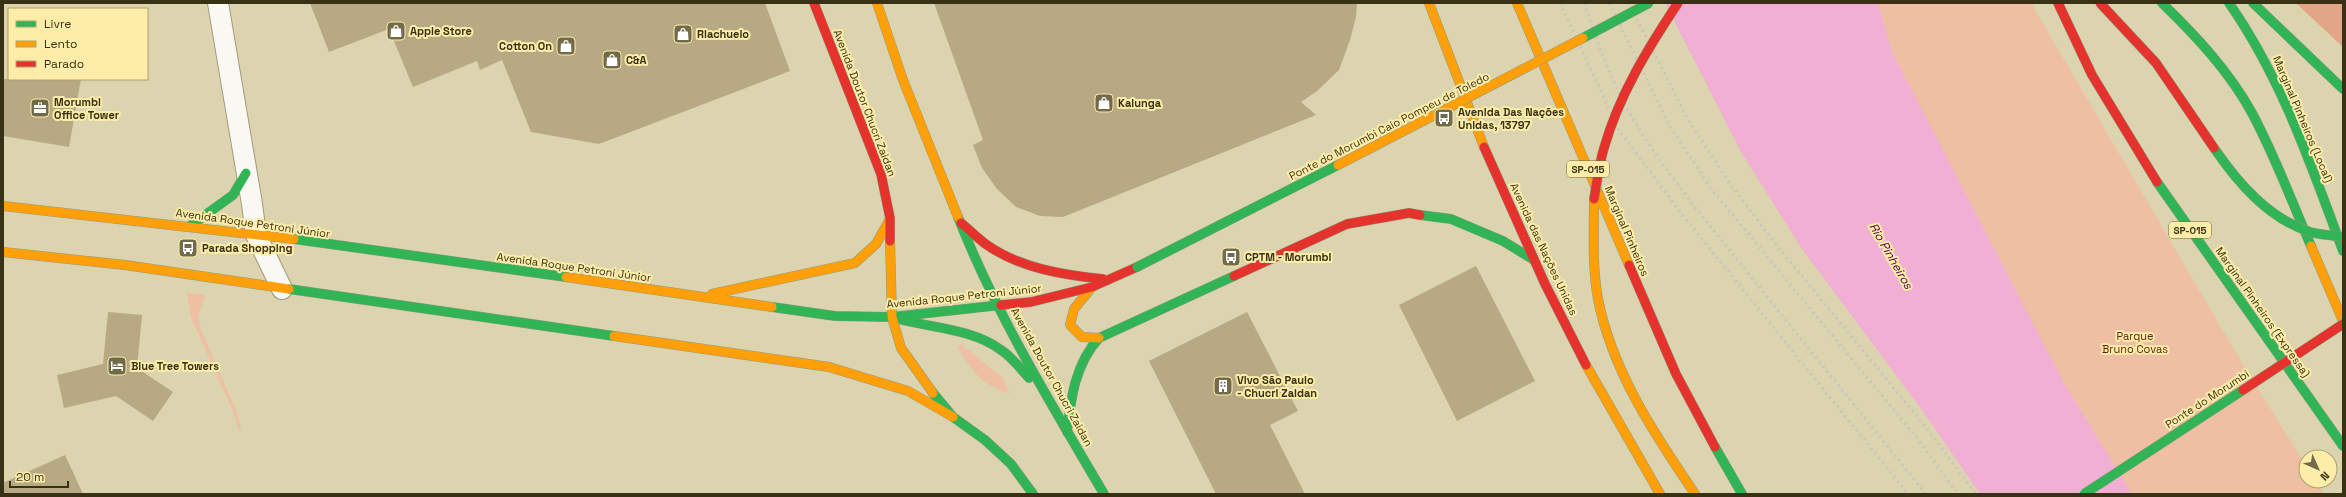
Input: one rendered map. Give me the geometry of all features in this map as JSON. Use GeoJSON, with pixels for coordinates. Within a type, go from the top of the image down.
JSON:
{"type":"FeatureCollection","features":[{"type":"Feature","properties":{"kind":"main road","name":"Avenida Doutor Chucri Zaidan"},"geometry":{"type":"LineString","coordinates":[[814,3],[881,174],[890,218],[892,317],[901,348],[916,371],[953,417],[985,440],[1011,464],[1033,494]]}},
{"type":"Feature","properties":{"kind":"main road","name":"Avenida Doutor Chucri Zaidan"},"geometry":{"type":"LineString","coordinates":[[877,3],[904,80],[976,263],[1045,394],[1104,494]]}},
{"type":"Feature","properties":{"kind":"main road","name":"Avenida das Nações Unidas"},"geometry":{"type":"LineString","coordinates":[[1429,3],[1454,73],[1534,260],[1590,374],[1660,494]]}},
{"type":"Feature","properties":{"kind":"main road","name":"Marginal Pinheiros"},"geometry":{"type":"LineString","coordinates":[[1517,3],[1658,336],[1695,412],[1742,494]]}},
{"type":"Feature","properties":{"kind":"main road","name":"Ponte do Morumbi Caio Pompeu de Toledo"},"geometry":{"type":"LineString","coordinates":[[1137,267],[1506,80],[1649,3]]}},
{"type":"Feature","properties":{"kind":"main road"},"geometry":{"type":"LineString","coordinates":[[1678,3],[1651,44],[1616,115],[1606,140],[1594,199],[1594,269],[1604,324],[1627,380],[1650,426],[1695,494]]}},
{"type":"Feature","properties":{"kind":"main road","name":"Marginal Pinheiros (Expressa)"},"geometry":{"type":"LineString","coordinates":[[2058,3],[2092,75],[2153,177],[2343,446]]}},
{"type":"Feature","properties":{"kind":"main road"},"geometry":{"type":"LineString","coordinates":[[2100,3],[2131,33],[2164,73],[2214,149],[2254,198],[2276,217],[2301,230],[2324,237],[2343,237]]}},
{"type":"Feature","properties":{"kind":"main road"},"geometry":{"type":"LineString","coordinates":[[2162,3],[2198,38],[2233,83],[2252,113],[2275,162],[2343,323]]}},
{"type":"Feature","properties":{"kind":"main road","name":"Marginal Pinheiros (Local)"},"geometry":{"type":"LineString","coordinates":[[2229,3],[2245,23],[2271,71],[2304,147],[2343,251]]}},
{"type":"Feature","properties":{"kind":"main road"},"geometry":{"type":"LineString","coordinates":[[2253,3],[2343,89]]}},
{"type":"Feature","properties":{"kind":"main road"},"geometry":{"type":"LineString","coordinates":[[190,226],[233,195],[246,173]]}},
{"type":"Feature","properties":{"kind":"main road","name":"Avenida Roque Petroni Júnior"},"geometry":{"type":"LineString","coordinates":[[3,206],[51,209],[190,226],[835,316],[892,317],[999,307],[1047,299],[1092,287],[1137,267]]}},
{"type":"Feature","properties":{"kind":"main road"},"geometry":{"type":"LineString","coordinates":[[1067,432],[1075,384],[1092,345],[1099,338],[1347,224],[1409,213],[1451,219],[1503,241],[1534,260]]}},
{"type":"Feature","properties":{"kind":"main road"},"geometry":{"type":"LineString","coordinates":[[698,296],[855,263],[867,256],[876,246],[890,218]]}},
{"type":"Feature","properties":{"kind":"main road"},"geometry":{"type":"LineString","coordinates":[[959,221],[990,247],[1011,258],[1046,271],[1069,276],[1108,280]]}},
{"type":"Feature","properties":{"kind":"main road"},"geometry":{"type":"LineString","coordinates":[[3,252],[125,265],[282,289],[829,367],[893,384],[931,401],[953,417]]}},
{"type":"Feature","properties":{"kind":"main road"},"geometry":{"type":"LineString","coordinates":[[1092,287],[1072,312],[1070,316],[1070,325],[1082,337],[1099,338]]}},
{"type":"Feature","properties":{"kind":"main road"},"geometry":{"type":"LineString","coordinates":[[892,317],[924,327],[974,337],[1000,349],[1045,394]]}},
{"type":"Feature","properties":{"kind":"main road","name":"Ponte do Morumbi"},"geometry":{"type":"LineString","coordinates":[[2084,494],[2343,323]]}},
{"type":"Feature","properties":{"kind":"street"},"geometry":{"type":"LineString","coordinates":[[218,3],[256,235],[282,289]]}},
{"type":"Feature","properties":{"kind":"green space","name":"Parque Bruno Covas"},"geometry":{"type":"Polygon","coordinates":[[[1878,3],[2031,3],[2233,348],[2298,453],[2298,489],[2321,489],[2324,494],[2132,494],[2065,385],[1892,52],[1878,3]]]}},
{"type":"Feature","properties":{"kind":"green space"},"geometry":{"type":"Polygon","coordinates":[[[187,293],[206,295],[198,316],[202,332],[238,415],[241,431],[239,431],[235,416],[191,317],[187,293]]]}},
{"type":"Feature","properties":{"kind":"green space"},"geometry":{"type":"Polygon","coordinates":[[[961,344],[1003,378],[1010,394],[985,382],[973,371],[958,347],[961,344]]]}},
{"type":"Feature","properties":{"kind":"shaded area"},"geometry":{"type":"Polygon","coordinates":[[[2296,3],[2343,3],[2343,47],[2296,3]]]}},
{"type":"Feature","properties":{"kind":"water","name":"Rio Pinheiros"},"geometry":{"type":"Polygon","coordinates":[[[1665,3],[1878,3],[1892,52],[2065,385],[2132,494],[1980,494],[1922,410],[1802,249],[1741,152],[1665,3]]]}},
{"type":"Feature","properties":{"kind":"building"},"geometry":{"type":"Polygon","coordinates":[[[310,3],[765,3],[790,71],[599,144],[531,132],[502,60],[480,70],[477,61],[413,87],[389,29],[329,52],[310,3]]]}},
{"type":"Feature","properties":{"kind":"building"},"geometry":{"type":"Polygon","coordinates":[[[934,3],[1357,3],[1356,17],[1350,40],[1339,70],[1317,91],[1301,102],[1316,115],[1063,217],[1040,216],[1016,207],[997,189],[982,168],[973,145],[983,140],[934,3]]]}},
{"type":"Feature","properties":{"kind":"building","name":"Morumbi Office Tower"},"geometry":{"type":"Polygon","coordinates":[[[3,79],[81,80],[69,147],[3,136],[3,79]]]}},
{"type":"Feature","properties":{"kind":"building"},"geometry":{"type":"Polygon","coordinates":[[[1476,266],[1535,381],[1457,421],[1399,305],[1476,266]]]}},
{"type":"Feature","properties":{"kind":"building","name":"Blue Tree Towers"},"geometry":{"type":"Polygon","coordinates":[[[108,312],[142,315],[137,368],[173,392],[153,421],[116,396],[64,408],[57,375],[103,364],[108,312]]]}},
{"type":"Feature","properties":{"kind":"building","name":"Vivo São Paulo - Chucri Zaidan"},"geometry":{"type":"Polygon","coordinates":[[[1247,312],[1298,411],[1270,425],[1305,494],[1216,494],[1149,361],[1247,312]]]}},
{"type":"Feature","properties":{"kind":"building"},"geometry":{"type":"Polygon","coordinates":[[[65,455],[83,494],[3,494],[3,483],[65,455]]]}},
{"type":"Feature","properties":{"kind":"railway"},"geometry":{"type":"LineString","coordinates":[[1560,3],[1619,130],[1681,213],[1908,494]]}},
{"type":"Feature","properties":{"kind":"railway"},"geometry":{"type":"LineString","coordinates":[[1584,3],[1605,61],[1621,97],[1660,161],[1694,206],[1926,494]]}},
{"type":"Feature","properties":{"kind":"railway"},"geometry":{"type":"LineString","coordinates":[[1609,3],[1671,128],[1712,190],[1913,433],[1958,494]]}},
{"type":"Feature","properties":{"kind":"railway"},"geometry":{"type":"LineString","coordinates":[[1629,3],[1687,118],[1728,181],[1774,242],[1924,425],[1976,494]]}},
{"type":"Feature","properties":{"kind":"traffic: fast"},"geometry":{"type":"LineString","coordinates":[[1583,38],[1649,3]]}},
{"type":"Feature","properties":{"kind":"traffic: fast"},"geometry":{"type":"LineString","coordinates":[[2162,3],[2211,55],[2243,98],[2268,146],[2311,246]]}},
{"type":"Feature","properties":{"kind":"traffic: fast"},"geometry":{"type":"LineString","coordinates":[[2229,3],[2248,32],[2280,92],[2307,155],[2343,251]]}},
{"type":"Feature","properties":{"kind":"traffic: fast"},"geometry":{"type":"LineString","coordinates":[[2253,3],[2343,89]]}},
{"type":"Feature","properties":{"kind":"traffic: fast"},"geometry":{"type":"LineString","coordinates":[[2214,148],[2233,174],[2255,198],[2281,218],[2310,232],[2343,237]]}},
{"type":"Feature","properties":{"kind":"traffic: fast"},"geometry":{"type":"LineString","coordinates":[[1137,267],[1338,165]]}},
{"type":"Feature","properties":{"kind":"traffic: fast"},"geometry":{"type":"LineString","coordinates":[[190,226],[233,195],[246,173]]}},
{"type":"Feature","properties":{"kind":"traffic: fast"},"geometry":{"type":"LineString","coordinates":[[2157,182],[2343,446]]}},
{"type":"Feature","properties":{"kind":"traffic: fast"},"geometry":{"type":"LineString","coordinates":[[1420,215],[1451,219],[1503,241],[1534,260]]}},
{"type":"Feature","properties":{"kind":"traffic: fast"},"geometry":{"type":"LineString","coordinates":[[958,217],[989,289],[1007,324],[1025,358],[1104,494]]}},
{"type":"Feature","properties":{"kind":"traffic: fast"},"geometry":{"type":"LineString","coordinates":[[294,239],[566,277]]}},
{"type":"Feature","properties":{"kind":"traffic: fast"},"geometry":{"type":"LineString","coordinates":[[1067,432],[1070,407],[1079,370],[1084,359],[1099,338],[1234,276]]}},
{"type":"Feature","properties":{"kind":"traffic: fast"},"geometry":{"type":"LineString","coordinates":[[289,289],[614,336]]}},
{"type":"Feature","properties":{"kind":"traffic: fast"},"geometry":{"type":"LineString","coordinates":[[772,307],[835,316],[892,317],[1001,305]]}},
{"type":"Feature","properties":{"kind":"traffic: fast"},"geometry":{"type":"LineString","coordinates":[[899,319],[965,333],[990,343],[1009,356],[1029,378]]}},
{"type":"Feature","properties":{"kind":"traffic: fast"},"geometry":{"type":"LineString","coordinates":[[2084,494],[2243,390]]}},
{"type":"Feature","properties":{"kind":"traffic: fast"},"geometry":{"type":"LineString","coordinates":[[933,393],[953,417],[985,440],[1011,464],[1033,494]]}},
{"type":"Feature","properties":{"kind":"traffic: fast"},"geometry":{"type":"LineString","coordinates":[[1715,447],[1742,494]]}},
{"type":"Feature","properties":{"kind":"traffic: slow"},"geometry":{"type":"LineString","coordinates":[[877,3],[903,80],[958,217]]}},
{"type":"Feature","properties":{"kind":"traffic: slow"},"geometry":{"type":"LineString","coordinates":[[1429,3],[1484,147]]}},
{"type":"Feature","properties":{"kind":"traffic: slow"},"geometry":{"type":"LineString","coordinates":[[1517,3],[1629,265]]}},
{"type":"Feature","properties":{"kind":"traffic: slow"},"geometry":{"type":"LineString","coordinates":[[1338,165],[1583,38]]}},
{"type":"Feature","properties":{"kind":"traffic: slow"},"geometry":{"type":"LineString","coordinates":[[1594,199],[1596,287],[1613,352],[1624,377],[1650,425],[1695,494]]}},
{"type":"Feature","properties":{"kind":"traffic: slow"},"geometry":{"type":"LineString","coordinates":[[3,206],[294,239]]}},
{"type":"Feature","properties":{"kind":"traffic: slow"},"geometry":{"type":"LineString","coordinates":[[712,294],[855,263],[876,244],[890,219]]}},
{"type":"Feature","properties":{"kind":"traffic: slow"},"geometry":{"type":"LineString","coordinates":[[890,241],[892,317],[901,348],[933,393]]}},
{"type":"Feature","properties":{"kind":"traffic: slow"},"geometry":{"type":"LineString","coordinates":[[2311,246],[2343,321]]}},
{"type":"Feature","properties":{"kind":"traffic: slow"},"geometry":{"type":"LineString","coordinates":[[3,252],[125,265],[289,289]]}},
{"type":"Feature","properties":{"kind":"traffic: slow"},"geometry":{"type":"LineString","coordinates":[[566,277],[772,307]]}},
{"type":"Feature","properties":{"kind":"traffic: slow"},"geometry":{"type":"LineString","coordinates":[[1092,287],[1074,309],[1070,325],[1082,337],[1099,338]]}},
{"type":"Feature","properties":{"kind":"traffic: slow"},"geometry":{"type":"LineString","coordinates":[[614,336],[829,367],[908,391],[953,417]]}},
{"type":"Feature","properties":{"kind":"traffic: slow"},"geometry":{"type":"LineString","coordinates":[[1586,365],[1660,494]]}},
{"type":"Feature","properties":{"kind":"traffic: jam"},"geometry":{"type":"LineString","coordinates":[[814,3],[881,174],[890,218],[890,241]]}},
{"type":"Feature","properties":{"kind":"traffic: jam"},"geometry":{"type":"LineString","coordinates":[[1594,199],[1602,154],[1618,109],[1635,72],[1678,3]]}},
{"type":"Feature","properties":{"kind":"traffic: jam"},"geometry":{"type":"LineString","coordinates":[[2058,3],[2092,75],[2157,182]]}},
{"type":"Feature","properties":{"kind":"traffic: jam"},"geometry":{"type":"LineString","coordinates":[[2100,3],[2156,63],[2214,148]]}},
{"type":"Feature","properties":{"kind":"traffic: jam"},"geometry":{"type":"LineString","coordinates":[[1484,147],[1545,284],[1586,365]]}},
{"type":"Feature","properties":{"kind":"traffic: jam"},"geometry":{"type":"LineString","coordinates":[[1234,276],[1347,224],[1409,213],[1420,215]]}},
{"type":"Feature","properties":{"kind":"traffic: jam"},"geometry":{"type":"LineString","coordinates":[[961,223],[987,245],[1000,253],[1028,265],[1057,273],[1103,279]]}},
{"type":"Feature","properties":{"kind":"traffic: jam"},"geometry":{"type":"LineString","coordinates":[[1629,265],[1676,374],[1715,447]]}},
{"type":"Feature","properties":{"kind":"traffic: jam"},"geometry":{"type":"LineString","coordinates":[[1001,305],[1031,302],[1092,287],[1137,267]]}},
{"type":"Feature","properties":{"kind":"traffic: jam"},"geometry":{"type":"LineString","coordinates":[[2243,390],[2343,324]]}},
{"type":"Feature","properties":{"kind":"place","name":"Apple Store"},"geometry":{"type":"Point","coordinates":[396,31]}},
{"type":"Feature","properties":{"kind":"place","name":"Riachuelo"},"geometry":{"type":"Point","coordinates":[683,34]}},
{"type":"Feature","properties":{"kind":"place","name":"Cotton On"},"geometry":{"type":"Point","coordinates":[566,46]}},
{"type":"Feature","properties":{"kind":"place","name":"C&A"},"geometry":{"type":"Point","coordinates":[612,60]}},
{"type":"Feature","properties":{"kind":"place","name":"Kalunga"},"geometry":{"type":"Point","coordinates":[1104,103]}},
{"type":"Feature","properties":{"kind":"place","name":"Morumbi Office Tower"},"geometry":{"type":"Point","coordinates":[40,108]}},
{"type":"Feature","properties":{"kind":"place","name":"Avenida Das Nações Unidas, 13797"},"geometry":{"type":"Point","coordinates":[1444,118]}},
{"type":"Feature","properties":{"kind":"place","name":"Parada Shopping"},"geometry":{"type":"Point","coordinates":[188,248]}},
{"type":"Feature","properties":{"kind":"place","name":"CPTM - Morumbi"},"geometry":{"type":"Point","coordinates":[1231,257]}},
{"type":"Feature","properties":{"kind":"place","name":"Blue Tree Towers"},"geometry":{"type":"Point","coordinates":[117,366]}},
{"type":"Feature","properties":{"kind":"place","name":"Vivo São Paulo - Chucri Zaidan"},"geometry":{"type":"Point","coordinates":[1223,386]}}]}
